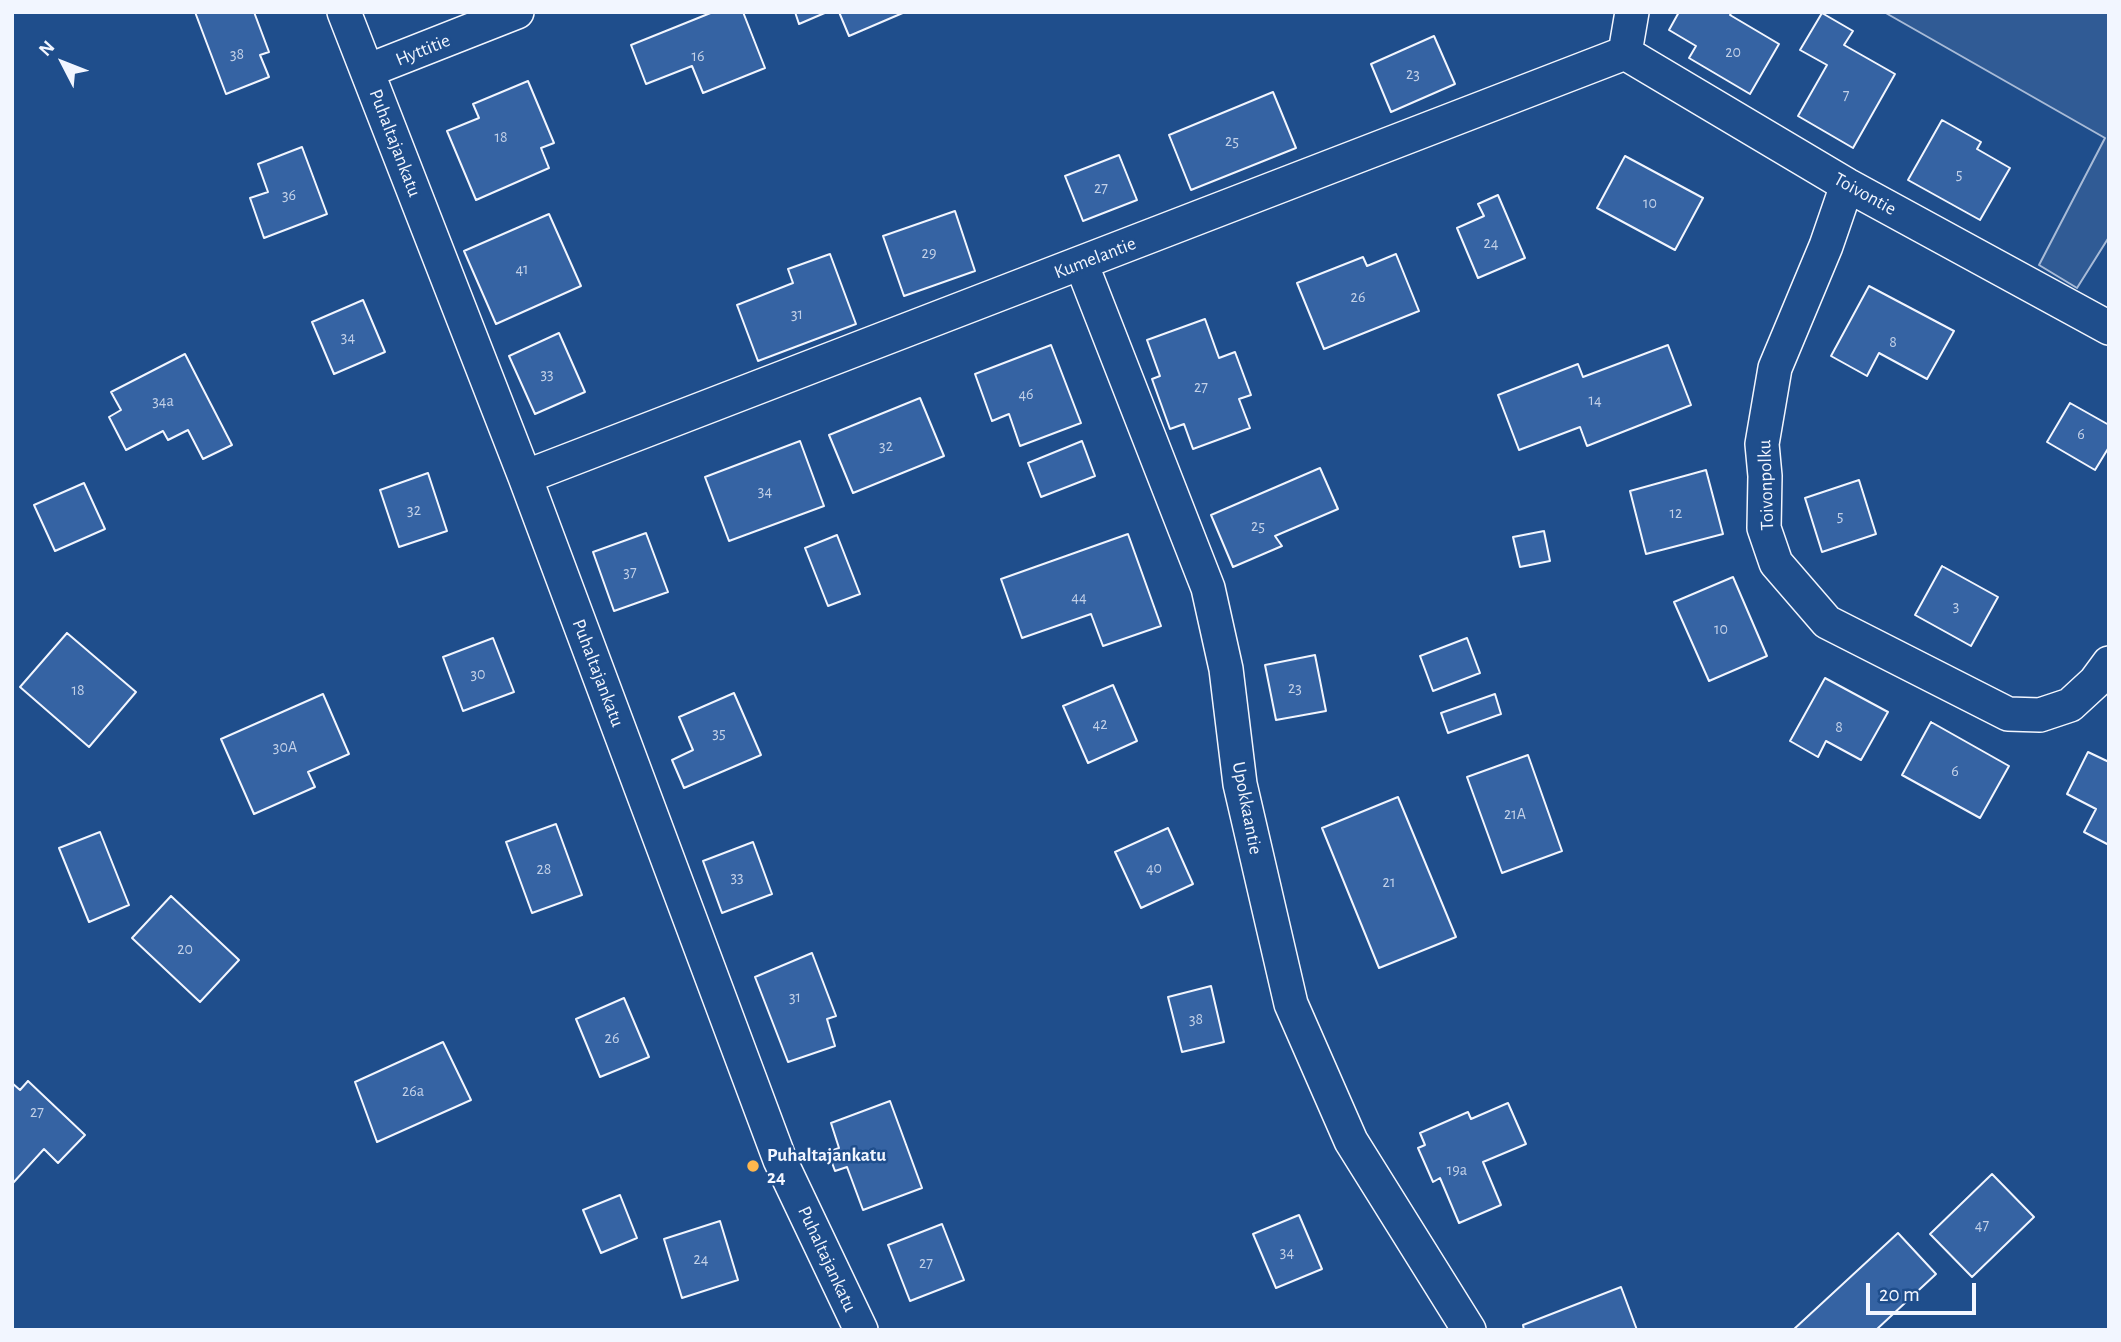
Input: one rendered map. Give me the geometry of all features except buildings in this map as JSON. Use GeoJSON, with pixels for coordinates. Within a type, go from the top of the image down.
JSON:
{"type":"FeatureCollection","features":[{"type":"Feature","properties":{"kind":"street","name":"Puhaltajankatu"},"geometry":{"type":"LineString","coordinates":[[344,12],[525,477],[780,1160],[861,1330]]}},
{"type":"Feature","properties":{"kind":"street","name":"Hyttitie"},"geometry":{"type":"LineString","coordinates":[[367,71],[517,12]]}},
{"type":"Feature","properties":{"kind":"street"},"geometry":{"type":"LineString","coordinates":[[1626,53],[1632,12]]}},
{"type":"Feature","properties":{"kind":"street","name":"Toivontie"},"geometry":{"type":"LineString","coordinates":[[1626,53],[1847,185],[2109,328]]}},
{"type":"Feature","properties":{"kind":"street","name":"Kumelantie"},"geometry":{"type":"LineString","coordinates":[[525,477],[1626,53]]}},
{"type":"Feature","properties":{"kind":"street","name":"Toivonpolku"},"geometry":{"type":"LineString","coordinates":[[1847,185],[1826,246],[1775,368],[1762,444],[1765,476],[1764,528],[1776,562],[1828,622],[2008,714],[2040,715],[2070,705],[2095,682],[2109,663]]}},
{"type":"Feature","properties":{"kind":"street","name":"Upokkaantie"},"geometry":{"type":"LineString","coordinates":[[1081,263],[1208,588],[1226,669],[1240,784],[1291,1004],[1351,1141],[1469,1330]]}},
{"type":"Feature","properties":{"kind":"shaded area"},"geometry":{"type":"Polygon","coordinates":[[[1884,12],[2109,12],[2109,237],[2077,288],[2039,265],[2105,138],[1884,12]]]}},
{"type":"Feature","properties":{"kind":"place","name":"Puhaltajankatu 24"},"geometry":{"type":"Point","coordinates":[753,1166]}}]}
